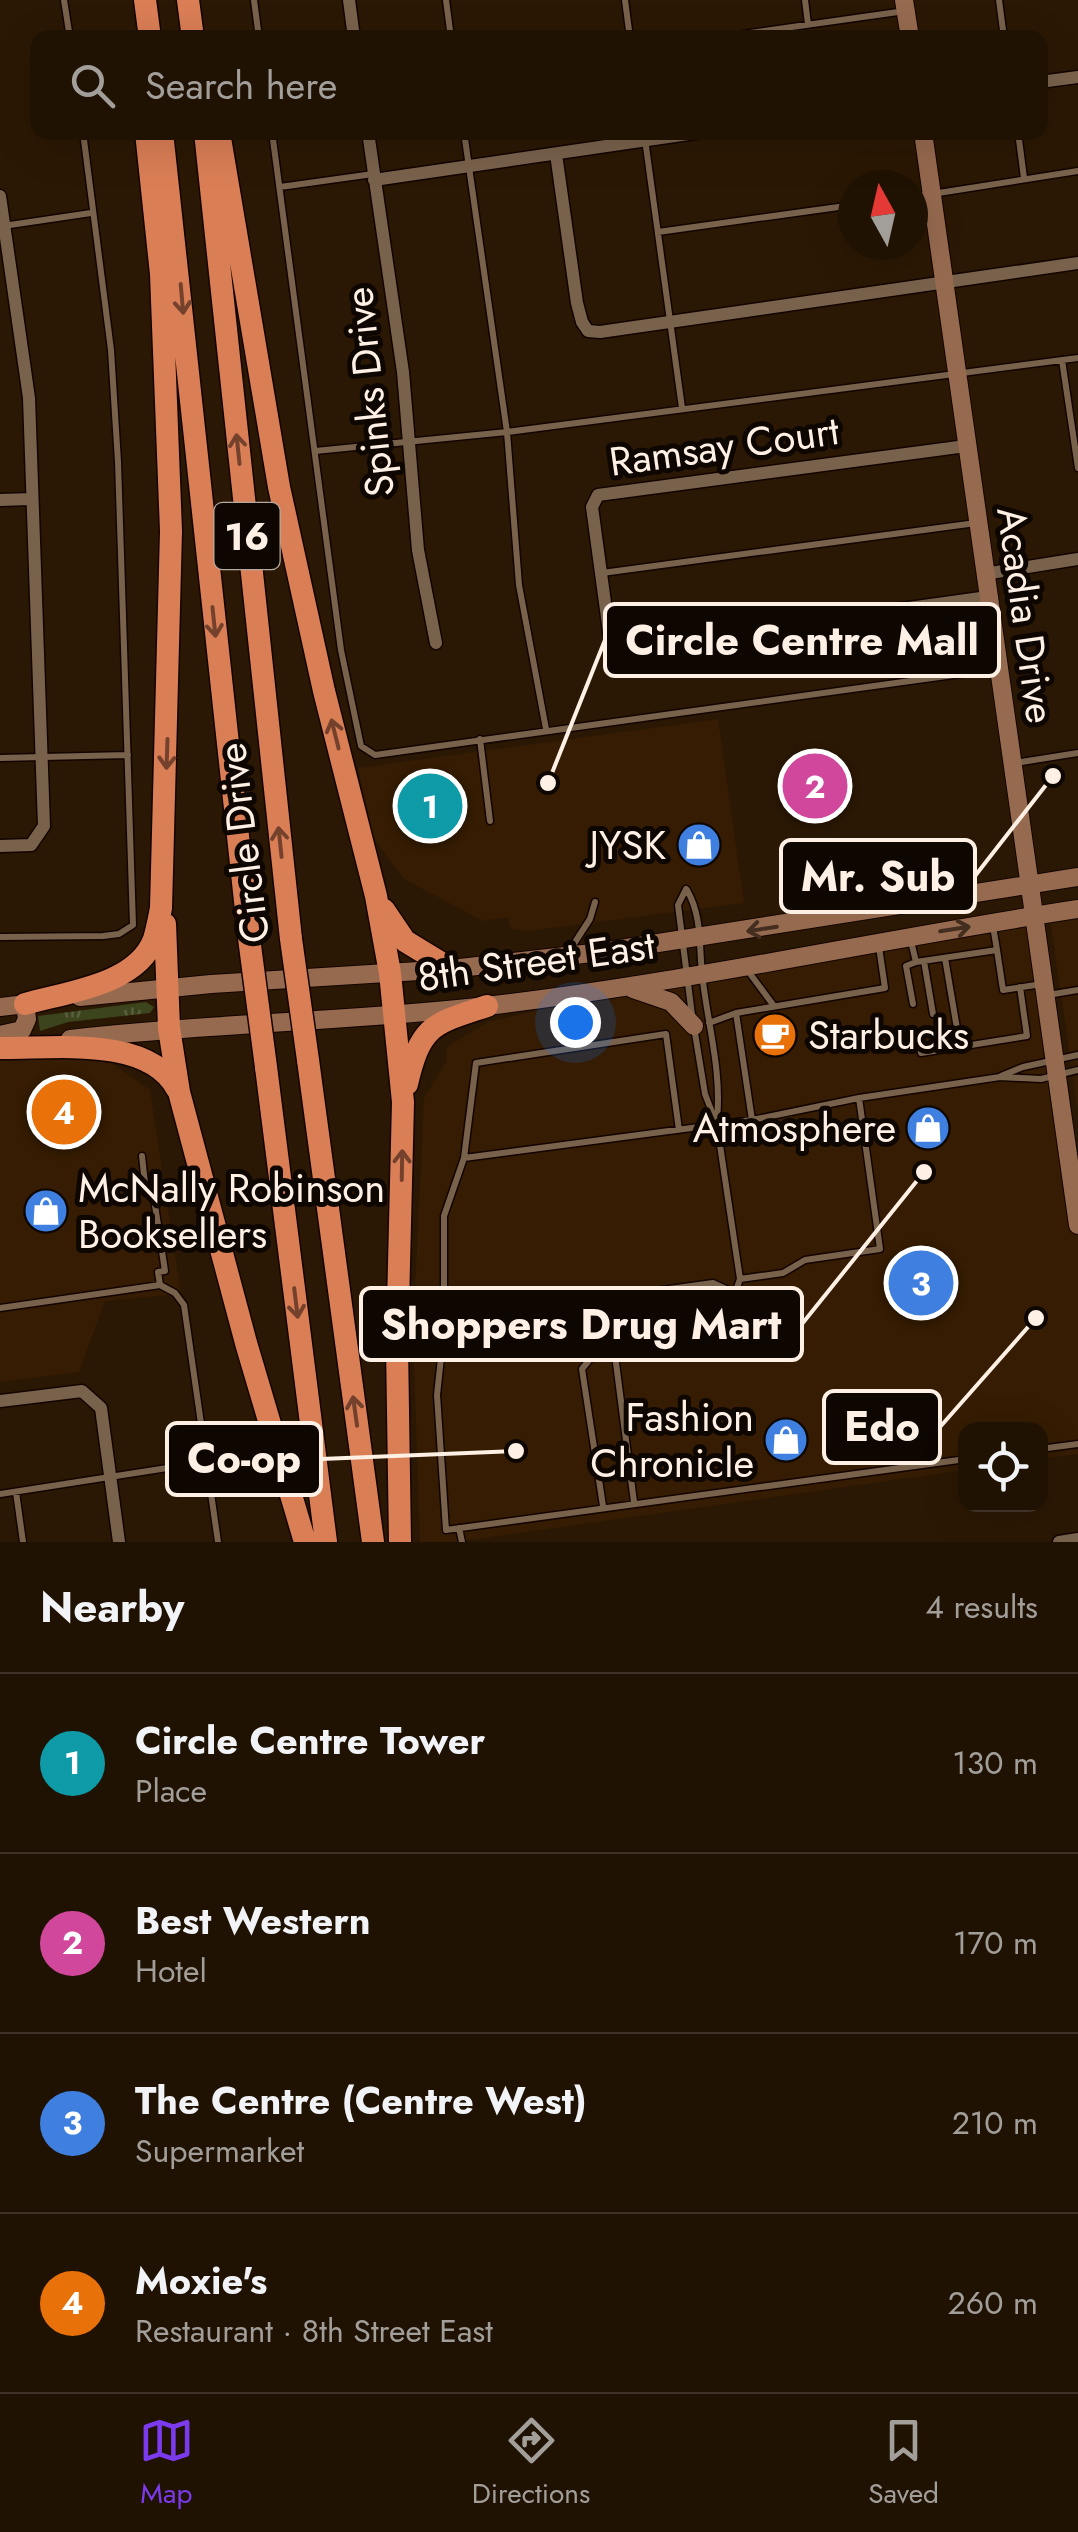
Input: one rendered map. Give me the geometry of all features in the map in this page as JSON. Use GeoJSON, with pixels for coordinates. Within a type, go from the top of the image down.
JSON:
{"type":"FeatureCollection","features":[{"type":"Feature","properties":{"kind":"highway"},"geometry":{"type":"LineString","coordinates":[[134,0],[137,30]]}},
{"type":"Feature","properties":{"kind":"highway"},"geometry":{"type":"LineString","coordinates":[[145,0],[149,30]]}},
{"type":"Feature","properties":{"kind":"highway"},"geometry":{"type":"LineString","coordinates":[[188,0],[192,30]]}},
{"type":"Feature","properties":{"kind":"highway"},"geometry":{"type":"LineString","coordinates":[[25,1004],[125,972],[139,962],[154,940],[161,908],[171,531],[163,308],[147,140]]}},
{"type":"Feature","properties":{"kind":"highway","name":"Circle Drive"},"geometry":{"type":"LineString","coordinates":[[163,140],[250,938],[326,1542]]}},
{"type":"Feature","properties":{"kind":"highway","name":"Circle Drive"},"geometry":{"type":"LineString","coordinates":[[206,140],[291,939],[373,1542]]}},
{"type":"Feature","properties":{"kind":"highway"},"geometry":{"type":"LineString","coordinates":[[220,140],[279,487],[324,691],[376,896],[390,973],[403,1102],[398,1345],[400,1542]]}},
{"type":"Feature","properties":{"kind":"highway"},"geometry":{"type":"LineString","coordinates":[[164,846],[166,988],[179,1092],[246,1343],[305,1542]]}},
{"type":"Feature","properties":{"kind":"highway"},"geometry":{"type":"LineString","coordinates":[[376,896],[405,941],[452,969]]}},
{"type":"Feature","properties":{"kind":"highway"},"geometry":{"type":"LineString","coordinates":[[403,1102],[416,1051],[425,1034],[436,1023],[487,1006]]}},
{"type":"Feature","properties":{"kind":"highway"},"geometry":{"type":"LineString","coordinates":[[0,1048],[130,1053],[158,1067],[179,1092]]}},
{"type":"Feature","properties":{"kind":"main road"},"geometry":{"type":"LineString","coordinates":[[905,5],[909,30]]}},
{"type":"Feature","properties":{"kind":"main road","name":"Acadia Drive"},"geometry":{"type":"LineString","coordinates":[[922,170],[923,140]]}},
{"type":"Feature","properties":{"kind":"main road","name":"Acadia Drive"},"geometry":{"type":"LineString","coordinates":[[928,219],[944,282],[1078,1226]]}},
{"type":"Feature","properties":{"kind":"main road","name":"8th Street East"},"geometry":{"type":"LineString","coordinates":[[0,1007],[166,988],[452,969],[566,956],[691,940],[1078,877]]}},
{"type":"Feature","properties":{"kind":"main road","name":"8th Street East"},"geometry":{"type":"LineString","coordinates":[[0,1048],[169,1028],[487,1006],[1077,911]]}},
{"type":"Feature","properties":{"kind":"main road"},"geometry":{"type":"LineString","coordinates":[[622,986],[671,1002],[702,1024]]}},
{"type":"Feature","properties":{"kind":"main road"},"geometry":{"type":"LineString","coordinates":[[0,1035],[22,1030],[27,1020],[25,1004]]}},
{"type":"Feature","properties":{"kind":"street"},"geometry":{"type":"LineString","coordinates":[[349,0],[353,30]]}},
{"type":"Feature","properties":{"kind":"street"},"geometry":{"type":"LineString","coordinates":[[1048,81],[1078,76]]}},
{"type":"Feature","properties":{"kind":"street","name":"Spinks Drive"},"geometry":{"type":"LineString","coordinates":[[369,140],[404,372],[418,550],[436,644]]}},
{"type":"Feature","properties":{"kind":"street"},"geometry":{"type":"LineString","coordinates":[[374,177],[556,154],[628,140]]}},
{"type":"Feature","properties":{"kind":"street"},"geometry":{"type":"LineString","coordinates":[[556,154],[582,322],[588,330],[600,332],[1078,263]]}},
{"type":"Feature","properties":{"kind":"street"},"geometry":{"type":"LineString","coordinates":[[0,196],[29,398],[44,826],[30,846],[0,846]]}},
{"type":"Feature","properties":{"kind":"street"},"geometry":{"type":"LineString","coordinates":[[0,313],[16,310]]}},
{"type":"Feature","properties":{"kind":"street","name":"Ramsay Court"},"geometry":{"type":"LineString","coordinates":[[966,446],[598,495],[592,507],[609,632],[616,641],[634,646],[988,597]]}},
{"type":"Feature","properties":{"kind":"street"},"geometry":{"type":"LineString","coordinates":[[0,500],[31,498]]}},
{"type":"Feature","properties":{"kind":"street"},"geometry":{"type":"LineString","coordinates":[[984,574],[1078,559]]}},
{"type":"Feature","properties":{"kind":"street"},"geometry":{"type":"LineString","coordinates":[[0,1402],[82,1391],[101,1408],[119,1542]]}},
{"type":"Feature","properties":{"kind":"street"},"geometry":{"type":"LineString","coordinates":[[1059,1542],[1078,1539]]}},
{"type":"Feature","properties":{"kind":"lane"},"geometry":{"type":"LineString","coordinates":[[64,0],[69,30]]}},
{"type":"Feature","properties":{"kind":"lane"},"geometry":{"type":"LineString","coordinates":[[254,0],[258,30]]}},
{"type":"Feature","properties":{"kind":"lane"},"geometry":{"type":"LineString","coordinates":[[446,0],[449,30]]}},
{"type":"Feature","properties":{"kind":"lane"},"geometry":{"type":"LineString","coordinates":[[625,0],[629,30]]}},
{"type":"Feature","properties":{"kind":"lane"},"geometry":{"type":"LineString","coordinates":[[805,0],[808,24]]}},
{"type":"Feature","properties":{"kind":"lane"},"geometry":{"type":"LineString","coordinates":[[999,0],[1003,30]]}},
{"type":"Feature","properties":{"kind":"lane"},"geometry":{"type":"LineString","coordinates":[[768,30],[905,5]]}},
{"type":"Feature","properties":{"kind":"lane"},"geometry":{"type":"LineString","coordinates":[[0,937],[103,936],[120,934],[133,925],[118,462],[110,350],[84,140]]}},
{"type":"Feature","properties":{"kind":"lane"},"geometry":{"type":"LineString","coordinates":[[273,140],[342,650],[362,746],[375,755],[998,669]]}},
{"type":"Feature","properties":{"kind":"lane"},"geometry":{"type":"LineString","coordinates":[[465,140],[506,432],[517,569],[546,729]]}},
{"type":"Feature","properties":{"kind":"lane"},"geometry":{"type":"LineString","coordinates":[[644,140],[682,408]]}},
{"type":"Feature","properties":{"kind":"lane"},"geometry":{"type":"LineString","coordinates":[[1019,140],[1024,178]]}},
{"type":"Feature","properties":{"kind":"lane"},"geometry":{"type":"LineString","coordinates":[[928,194],[1078,171]]}},
{"type":"Feature","properties":{"kind":"lane"},"geometry":{"type":"LineString","coordinates":[[280,186],[374,177]]}},
{"type":"Feature","properties":{"kind":"lane"},"geometry":{"type":"LineString","coordinates":[[658,232],[838,207]]}},
{"type":"Feature","properties":{"kind":"lane"},"geometry":{"type":"LineString","coordinates":[[2,226],[91,213]]}},
{"type":"Feature","properties":{"kind":"lane"},"geometry":{"type":"LineString","coordinates":[[316,451],[506,432],[1078,358]]}},
{"type":"Feature","properties":{"kind":"lane"},"geometry":{"type":"LineString","coordinates":[[1062,360],[1078,468]]}},
{"type":"Feature","properties":{"kind":"lane"},"geometry":{"type":"LineString","coordinates":[[602,574],[978,522]]}},
{"type":"Feature","properties":{"kind":"lane"},"geometry":{"type":"LineString","coordinates":[[480,738],[490,822]]}},
{"type":"Feature","properties":{"kind":"lane"},"geometry":{"type":"LineString","coordinates":[[1011,763],[1078,754]]}},
{"type":"Feature","properties":{"kind":"lane"},"geometry":{"type":"LineString","coordinates":[[0,758],[128,755]]}},
{"type":"Feature","properties":{"kind":"lane"},"geometry":{"type":"LineString","coordinates":[[444,1330],[500,1312],[713,1283],[735,1293],[740,1279],[717,1125],[705,1094],[702,1024],[694,975],[691,940],[678,904],[686,890],[693,900],[691,940],[702,1024],[720,1094],[717,1125]]}},
{"type":"Feature","properties":{"kind":"lane"},"geometry":{"type":"LineString","coordinates":[[566,956],[590,919],[595,902]]}},
{"type":"Feature","properties":{"kind":"lane"},"geometry":{"type":"LineString","coordinates":[[993,922],[1003,990],[1078,990]]}},
{"type":"Feature","properties":{"kind":"lane"},"geometry":{"type":"LineString","coordinates":[[909,936],[933,1014]]}},
{"type":"Feature","properties":{"kind":"lane"},"geometry":{"type":"LineString","coordinates":[[702,1024],[736,1013],[885,988],[878,941]]}},
{"type":"Feature","properties":{"kind":"lane"},"geometry":{"type":"LineString","coordinates":[[913,1004],[906,966],[997,950]]}},
{"type":"Feature","properties":{"kind":"lane"},"geometry":{"type":"LineString","coordinates":[[945,958],[960,1046]]}},
{"type":"Feature","properties":{"kind":"lane"},"geometry":{"type":"LineString","coordinates":[[746,966],[774,1006]]}},
{"type":"Feature","properties":{"kind":"lane"},"geometry":{"type":"LineString","coordinates":[[918,1038],[920,1054],[1028,1036],[1020,987]]}},
{"type":"Feature","properties":{"kind":"lane"},"geometry":{"type":"LineString","coordinates":[[736,1013],[752,1120]]}},
{"type":"Feature","properties":{"kind":"lane"},"geometry":{"type":"LineString","coordinates":[[679,1130],[666,1034],[476,1064],[464,1158],[444,1216],[444,1330],[438,1396],[446,1530],[958,1459]]}},
{"type":"Feature","properties":{"kind":"lane"},"geometry":{"type":"LineString","coordinates":[[937,1036],[939,1050]]}},
{"type":"Feature","properties":{"kind":"lane"},"geometry":{"type":"LineString","coordinates":[[1000,1077],[1026,1080],[1057,1068],[1078,1054]]}},
{"type":"Feature","properties":{"kind":"lane"},"geometry":{"type":"LineString","coordinates":[[464,1158],[752,1120],[859,1098],[1057,1068],[1078,1070]]}},
{"type":"Feature","properties":{"kind":"lane"},"geometry":{"type":"LineString","coordinates":[[740,1279],[783,1272],[805,1260],[880,1249],[859,1098]]}},
{"type":"Feature","properties":{"kind":"lane"},"geometry":{"type":"LineString","coordinates":[[142,1156],[146,1193],[154,1192],[165,1270],[158,1272],[160,1286]]}},
{"type":"Feature","properties":{"kind":"lane"},"geometry":{"type":"LineString","coordinates":[[0,1308],[160,1286],[175,1292],[184,1306],[218,1542]]}},
{"type":"Feature","properties":{"kind":"lane"},"geometry":{"type":"LineString","coordinates":[[603,1506],[582,1369],[612,1332],[619,1331],[614,1296]]}},
{"type":"Feature","properties":{"kind":"lane"},"geometry":{"type":"LineString","coordinates":[[612,1332],[634,1502]]}},
{"type":"Feature","properties":{"kind":"lane"},"geometry":{"type":"LineString","coordinates":[[1048,1448],[1078,1444]]}},
{"type":"Feature","properties":{"kind":"lane"},"geometry":{"type":"LineString","coordinates":[[0,1494],[206,1462]]}},
{"type":"Feature","properties":{"kind":"lane"},"geometry":{"type":"LineString","coordinates":[[16,1492],[23,1542]]}},
{"type":"Feature","properties":{"kind":"lane"},"geometry":{"type":"LineString","coordinates":[[460,1528],[462,1542]]}},
{"type":"Feature","properties":{"kind":"shaded area"},"geometry":{"type":"Polygon","coordinates":[[[718,719],[744,903],[528,931],[511,929],[508,917],[483,921],[404,879],[373,837],[358,768],[718,719]]]}},
{"type":"Feature","properties":{"kind":"shaded area"},"geometry":{"type":"Polygon","coordinates":[[[1049,913],[1078,914],[1078,1115],[1067,1035],[1049,913]]]}},
{"type":"Feature","properties":{"kind":"shaded area"},"geometry":{"type":"Polygon","coordinates":[[[1035,916],[1078,1225],[1078,1454],[1048,1458],[1048,1422],[958,1422],[958,1471],[456,1542],[420,1542],[413,1337],[424,1098],[446,1062],[447,1047],[488,1022],[686,976],[1035,916]]]}},
{"type":"Feature","properties":{"kind":"shaded area"},"geometry":{"type":"Polygon","coordinates":[[[97,1053],[150,1090],[181,1294],[105,1301],[79,1372],[0,1382],[0,1060],[97,1053]]]}},
{"type":"Feature","properties":{"kind":"green space"},"geometry":{"type":"Polygon","coordinates":[[[146,1002],[154,1007],[150,1013],[68,1022],[40,1031],[38,1016],[146,1002]]]}},
{"type":"Feature","properties":{"kind":"place","name":"Mr. Sub"},"geometry":{"type":"Point","coordinates":[1053,776]}},
{"type":"Feature","properties":{"kind":"place","name":"Circle Centre Mall"},"geometry":{"type":"Point","coordinates":[548,783]}},
{"type":"Feature","properties":{"kind":"place","name":"Best Western"},"geometry":{"type":"Point","coordinates":[815,786]}},
{"type":"Feature","properties":{"kind":"place","name":"Circle Centre Tower"},"geometry":{"type":"Point","coordinates":[430,806]}},
{"type":"Feature","properties":{"kind":"place","name":"JYSK"},"geometry":{"type":"Point","coordinates":[699,845]}},
{"type":"Feature","properties":{"kind":"place","name":"Starbucks"},"geometry":{"type":"Point","coordinates":[775,1035]}},
{"type":"Feature","properties":{"kind":"place","name":"Moxie's"},"geometry":{"type":"Point","coordinates":[64,1112]}},
{"type":"Feature","properties":{"kind":"place","name":"Atmosphere"},"geometry":{"type":"Point","coordinates":[928,1128]}},
{"type":"Feature","properties":{"kind":"place","name":"Shoppers Drug Mart"},"geometry":{"type":"Point","coordinates":[924,1172]}},
{"type":"Feature","properties":{"kind":"place","name":"McNally Robinson Booksellers"},"geometry":{"type":"Point","coordinates":[46,1211]}},
{"type":"Feature","properties":{"kind":"place","name":"The Centre (Centre West)"},"geometry":{"type":"Point","coordinates":[921,1283]}},
{"type":"Feature","properties":{"kind":"place","name":"Edo"},"geometry":{"type":"Point","coordinates":[1036,1318]}},
{"type":"Feature","properties":{"kind":"place","name":"Fashion Chronicle"},"geometry":{"type":"Point","coordinates":[786,1440]}},
{"type":"Feature","properties":{"kind":"place","name":"Co-op"},"geometry":{"type":"Point","coordinates":[516,1451]}}]}
